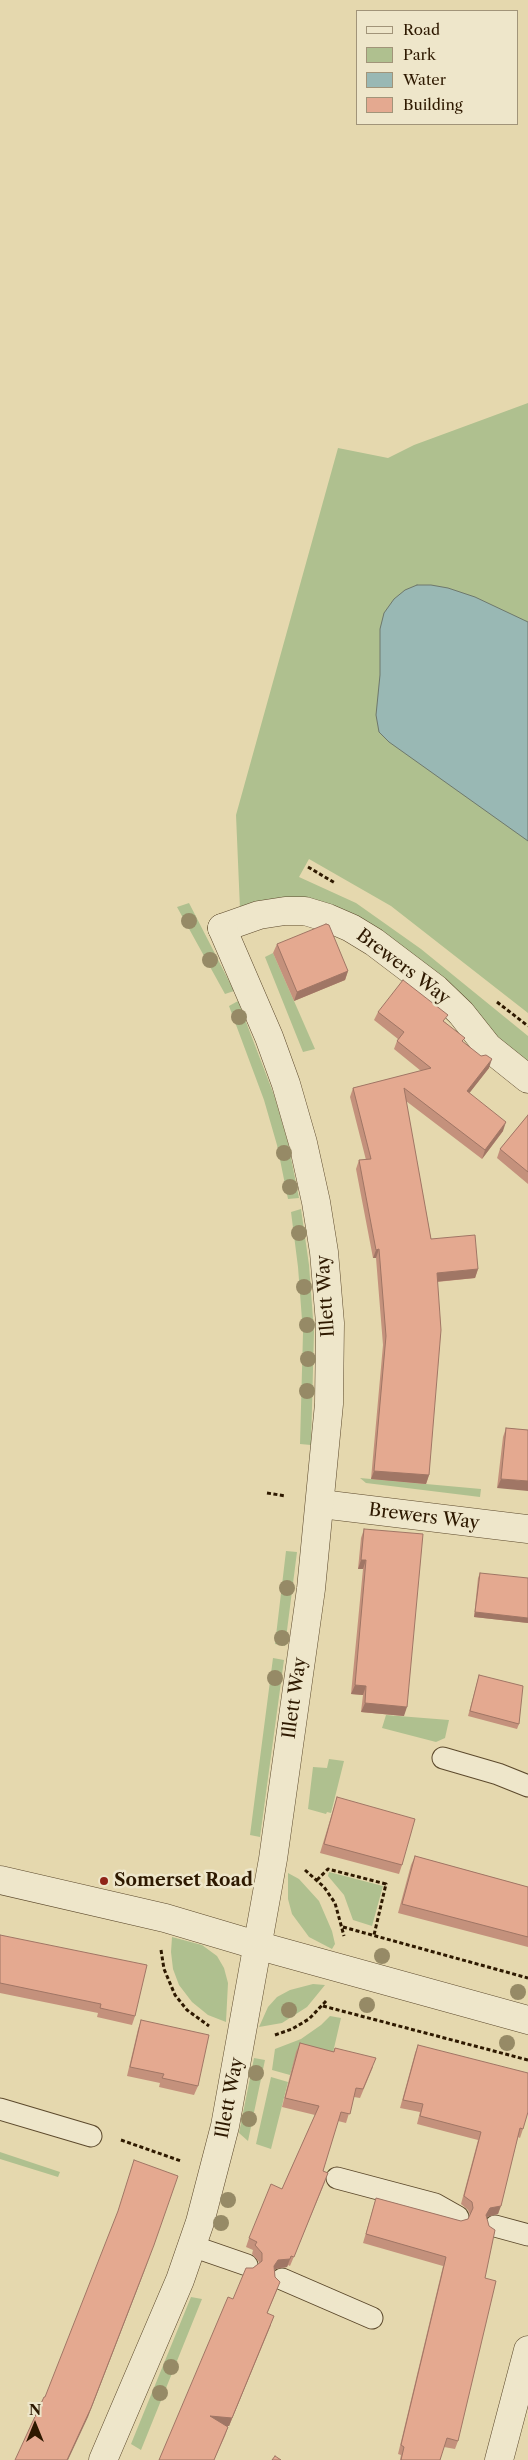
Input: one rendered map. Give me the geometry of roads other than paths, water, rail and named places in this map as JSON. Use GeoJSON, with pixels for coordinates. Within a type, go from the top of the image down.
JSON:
{"type":"FeatureCollection","features":[{"type":"Feature","properties":{"kind":"street","name":"Brewers Way"},"geometry":{"type":"LineString","coordinates":[[222,928],[260,914],[306,911],[351,928],[374,942],[436,989],[461,1013],[488,1047],[528,1080]]}},
{"type":"Feature","properties":{"kind":"street","name":"Illett Way"},"geometry":{"type":"LineString","coordinates":[[103,2460],[170,2306],[192,2246],[214,2172],[238,2056],[256,1945],[273,1859],[321,1504],[329,1404],[330,1323],[324,1252],[316,1202],[303,1142],[286,1084],[250,990],[222,928]]}},
{"type":"Feature","properties":{"kind":"street","name":"Brewers Way"},"geometry":{"type":"LineString","coordinates":[[321,1504],[528,1529]]}},
{"type":"Feature","properties":{"kind":"street"},"geometry":{"type":"LineString","coordinates":[[0,1880],[165,1918],[528,2020]]}},
{"type":"Feature","properties":{"kind":"street"},"geometry":{"type":"LineString","coordinates":[[499,2460],[523,2393],[528,2350]]}},
{"type":"Feature","properties":{"kind":"lane"},"geometry":{"type":"LineString","coordinates":[[443,1758],[498,1774],[528,1786]]}},
{"type":"Feature","properties":{"kind":"lane"},"geometry":{"type":"LineString","coordinates":[[0,2108],[91,2136]]}},
{"type":"Feature","properties":{"kind":"lane"},"geometry":{"type":"LineString","coordinates":[[337,2178],[435,2204],[458,2217]]}},
{"type":"Feature","properties":{"kind":"lane"},"geometry":{"type":"LineString","coordinates":[[495,2226],[528,2235]]}},
{"type":"Feature","properties":{"kind":"lane"},"geometry":{"type":"LineString","coordinates":[[192,2246],[247,2265]]}},
{"type":"Feature","properties":{"kind":"lane"},"geometry":{"type":"LineString","coordinates":[[282,2279],[372,2318]]}},
{"type":"Feature","properties":{"kind":"water"},"geometry":{"type":"Polygon","coordinates":[[[417,585],[448,588],[475,597],[528,622],[528,841],[389,742],[379,732],[376,715],[380,675],[380,629],[384,613],[394,599],[405,590],[417,585]]]}},
{"type":"Feature","properties":{"kind":"place","name":"Somerset Road"},"geometry":{"type":"Point","coordinates":[104,1881]}}]}
